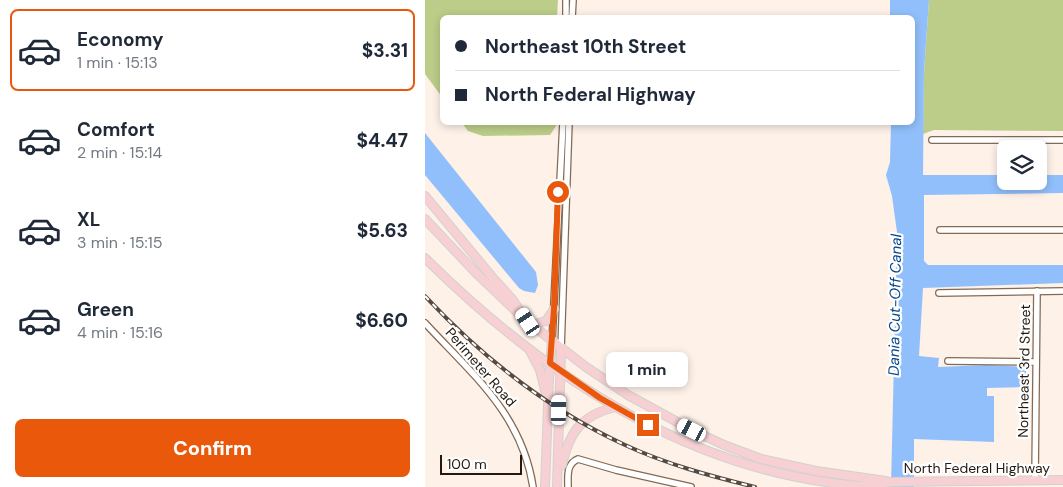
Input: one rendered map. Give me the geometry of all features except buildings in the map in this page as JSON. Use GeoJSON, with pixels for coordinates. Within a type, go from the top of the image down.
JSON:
{"type":"FeatureCollection","features":[{"type":"Feature","properties":{"kind":"main road"},"geometry":{"type":"LineString","coordinates":[[425,196],[512,299],[529,323],[546,321],[554,309]]}},
{"type":"Feature","properties":{"kind":"main road","name":"North Federal Highway"},"geometry":{"type":"LineString","coordinates":[[425,219],[483,280],[529,323],[585,367],[643,404],[692,430],[742,452],[798,468],[890,482]]}},
{"type":"Feature","properties":{"kind":"main road","name":"North Federal Highway"},"geometry":{"type":"LineString","coordinates":[[425,258],[464,295],[528,348],[615,407],[685,442],[736,461],[782,474],[829,482],[871,486],[890,482],[917,481],[927,484],[1063,480]]}},
{"type":"Feature","properties":{"kind":"main road"},"geometry":{"type":"LineString","coordinates":[[545,487],[552,342]]}},
{"type":"Feature","properties":{"kind":"main road"},"geometry":{"type":"LineString","coordinates":[[528,348],[540,370],[548,403]]}},
{"type":"Feature","properties":{"kind":"main road"},"geometry":{"type":"LineString","coordinates":[[557,487],[561,349]]}},
{"type":"Feature","properties":{"kind":"main road"},"geometry":{"type":"LineString","coordinates":[[557,487],[566,448],[575,430],[594,414],[615,407]]}},
{"type":"Feature","properties":{"kind":"street"},"geometry":{"type":"LineString","coordinates":[[566,0],[566,15]]}},
{"type":"Feature","properties":{"kind":"street"},"geometry":{"type":"LineString","coordinates":[[572,15],[573,0]]}},
{"type":"Feature","properties":{"kind":"street"},"geometry":{"type":"LineString","coordinates":[[552,342],[557,209],[563,125]]}},
{"type":"Feature","properties":{"kind":"street"},"geometry":{"type":"LineString","coordinates":[[561,349],[569,125]]}},
{"type":"Feature","properties":{"kind":"street"},"geometry":{"type":"LineString","coordinates":[[932,140],[1063,140]]}},
{"type":"Feature","properties":{"kind":"street"},"geometry":{"type":"LineString","coordinates":[[940,230],[1063,230]]}},
{"type":"Feature","properties":{"kind":"street","name":"Northeast 3rd Street"},"geometry":{"type":"LineString","coordinates":[[1035,480],[1037,291]]}},
{"type":"Feature","properties":{"kind":"street"},"geometry":{"type":"LineString","coordinates":[[939,293],[1063,291]]}},
{"type":"Feature","properties":{"kind":"street","name":"Perimeter Road"},"geometry":{"type":"LineString","coordinates":[[425,323],[501,407],[520,440],[533,487]]}},
{"type":"Feature","properties":{"kind":"street"},"geometry":{"type":"LineString","coordinates":[[948,361],[1036,362]]}},
{"type":"Feature","properties":{"kind":"street"},"geometry":{"type":"LineString","coordinates":[[736,461],[742,452]]}},
{"type":"Feature","properties":{"kind":"street"},"geometry":{"type":"LineString","coordinates":[[568,487],[569,467],[574,460],[583,459],[616,470],[691,487]]}},
{"type":"Feature","properties":{"kind":"green space"},"geometry":{"type":"Polygon","coordinates":[[[425,0],[558,0],[557,15],[440,15],[440,94],[425,74],[425,0]]]}},
{"type":"Feature","properties":{"kind":"green space"},"geometry":{"type":"Polygon","coordinates":[[[929,0],[1063,0],[1063,131],[934,130],[923,134],[924,72],[929,0]]]}},
{"type":"Feature","properties":{"kind":"green space"},"geometry":{"type":"Polygon","coordinates":[[[464,125],[556,125],[550,135],[483,136],[468,131],[464,125]]]}},
{"type":"Feature","properties":{"kind":"water"},"geometry":{"type":"Polygon","coordinates":[[[890,0],[929,0],[924,72],[923,175],[997,175],[997,190],[1047,190],[1047,175],[1063,175],[1063,193],[924,195],[924,261],[928,265],[1063,265],[1063,283],[923,288],[919,356],[939,358],[938,367],[987,365],[1026,367],[1026,387],[987,388],[987,396],[994,396],[994,442],[914,439],[914,487],[891,487],[897,232],[892,196],[886,175],[890,162],[891,125],[915,125],[915,15],[890,15],[890,0]]]}},
{"type":"Feature","properties":{"kind":"water"},"geometry":{"type":"Polygon","coordinates":[[[425,133],[536,272],[538,285],[535,293],[519,288],[425,175],[425,133]]]}},
{"type":"Feature","properties":{"kind":"railway"},"geometry":{"type":"LineString","coordinates":[[425,296],[447,319],[517,380],[596,431],[672,464],[755,487]]}},
{"type":"Feature","properties":{"kind":"route"},"geometry":{"type":"LineString","coordinates":[[558,192],[550,363],[600,398],[648,425]]}},
{"type":"Feature","properties":{"kind":"water label","name":"Dania Cut-Off Canal"},"geometry":{"type":"Point","coordinates":[895,305]}}]}
